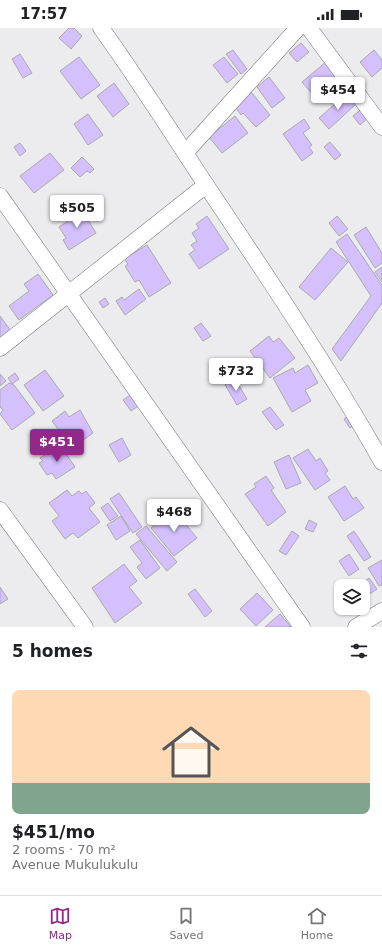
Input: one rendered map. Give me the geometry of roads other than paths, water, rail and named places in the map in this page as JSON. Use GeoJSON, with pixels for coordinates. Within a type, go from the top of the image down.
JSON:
{"type":"FeatureCollection","features":[{"type":"Feature","properties":{"kind":"street"},"geometry":{"type":"LineString","coordinates":[[100,28],[186,152],[206,186],[345,396],[382,462]]}},
{"type":"Feature","properties":{"kind":"street"},"geometry":{"type":"LineString","coordinates":[[186,152],[298,28]]}},
{"type":"Feature","properties":{"kind":"street"},"geometry":{"type":"LineString","coordinates":[[309,28],[382,127]]}},
{"type":"Feature","properties":{"kind":"street"},"geometry":{"type":"LineString","coordinates":[[0,348],[206,186]]}},
{"type":"Feature","properties":{"kind":"street"},"geometry":{"type":"LineString","coordinates":[[0,196],[302,627]]}},
{"type":"Feature","properties":{"kind":"street"},"geometry":{"type":"LineString","coordinates":[[0,510],[85,627]]}},
{"type":"Feature","properties":{"kind":"street"},"geometry":{"type":"LineString","coordinates":[[356,627],[382,611]]}}]}
